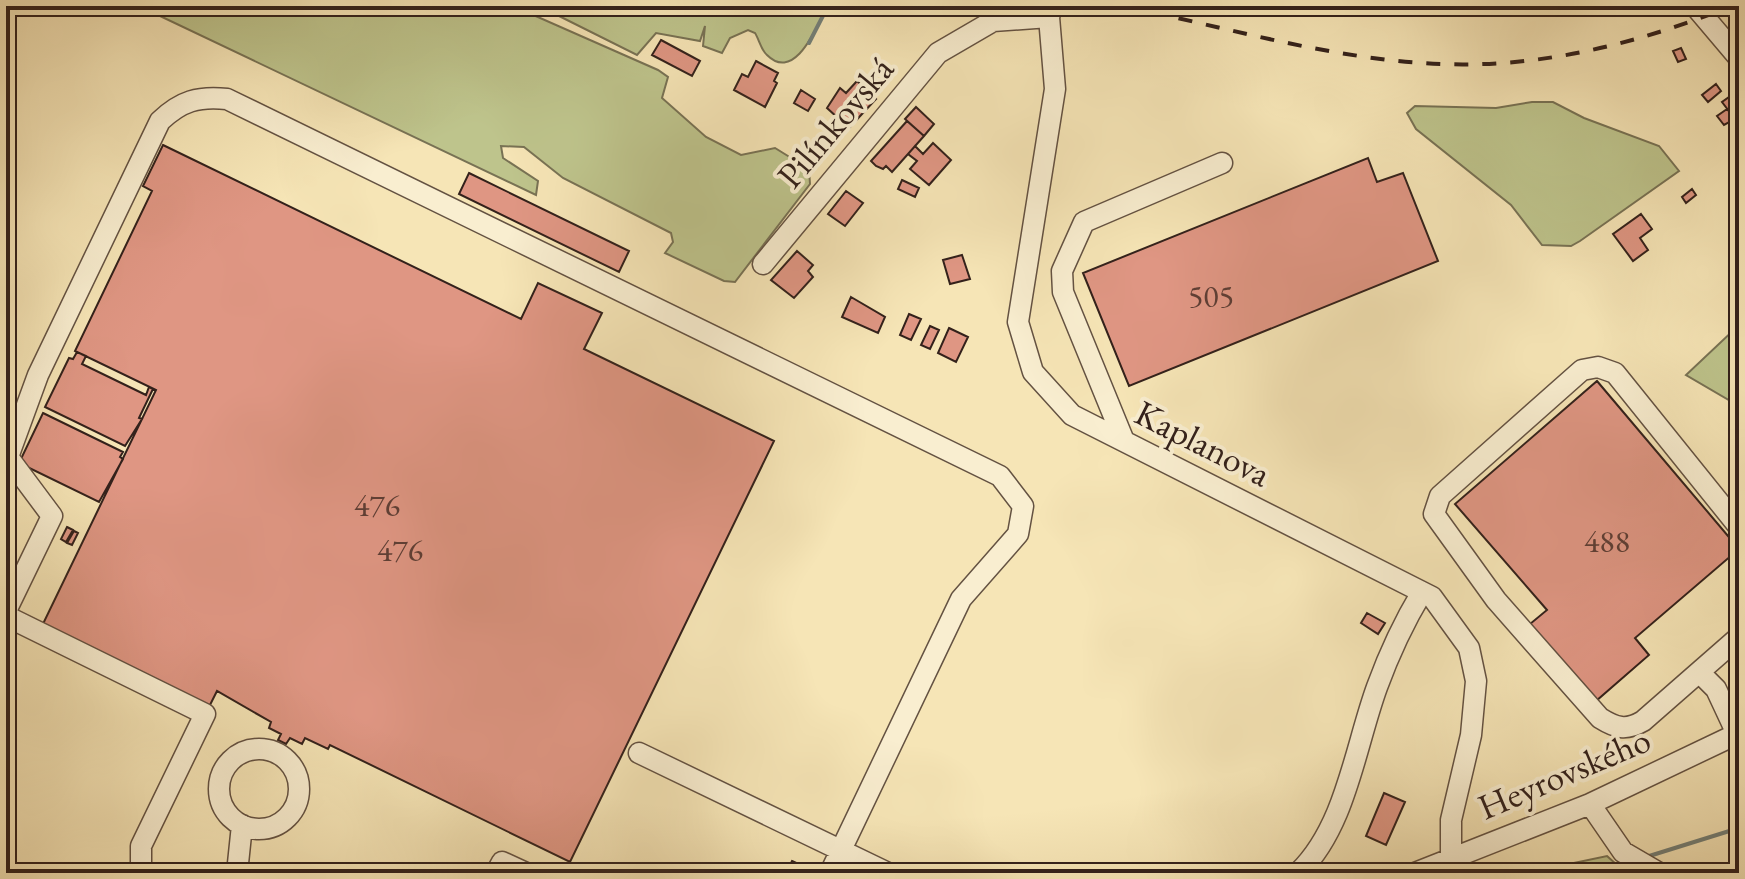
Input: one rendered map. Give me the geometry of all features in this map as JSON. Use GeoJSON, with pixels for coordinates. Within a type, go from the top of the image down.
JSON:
{"type":"FeatureCollection","features":[{"type":"Feature","properties":{"kind":"street"},"geometry":{"type":"LineString","coordinates":[[1695,6],[1739,58]]}},
{"type":"Feature","properties":{"kind":"street","name":"Pilínkovská"},"geometry":{"type":"LineString","coordinates":[[763,264],[938,53],[993,21],[1050,11]]}},
{"type":"Feature","properties":{"kind":"street","name":"Kaplanova"},"geometry":{"type":"LineString","coordinates":[[1050,11],[1055,89],[1018,322],[1033,372],[1072,415],[1432,597],[1469,648],[1476,681],[1471,735],[1451,820],[1451,856]]}},
{"type":"Feature","properties":{"kind":"street"},"geometry":{"type":"LineString","coordinates":[[148,873],[141,867],[141,846],[205,714],[6,614],[52,516],[8,457],[38,375],[160,121],[176,106],[201,97],[227,99],[1000,476],[1023,506],[1018,534],[961,599],[830,873]]}},
{"type":"Feature","properties":{"kind":"street"},"geometry":{"type":"LineString","coordinates":[[1124,441],[1063,292],[1062,271],[1084,222],[1222,163]]}},
{"type":"Feature","properties":{"kind":"street"},"geometry":{"type":"LineString","coordinates":[[1739,527],[1615,373],[1598,367],[1582,370],[1440,496],[1434,514],[1496,600],[1600,718],[1615,727],[1631,728],[1739,637]]}},
{"type":"Feature","properties":{"kind":"street"},"geometry":{"type":"LineString","coordinates":[[1298,873],[1310,862],[1336,811],[1377,687],[1422,592]]}},
{"type":"Feature","properties":{"kind":"street"},"geometry":{"type":"LineString","coordinates":[[1699,672],[1716,689],[1738,733]]}},
{"type":"Feature","properties":{"kind":"street","name":"Heyrovského"},"geometry":{"type":"LineString","coordinates":[[1415,873],[1451,856],[1590,804],[1738,733]]}},
{"type":"Feature","properties":{"kind":"street"},"geometry":{"type":"LineString","coordinates":[[639,753],[888,873]]}},
{"type":"Feature","properties":{"kind":"street"},"geometry":{"type":"LineString","coordinates":[[1590,804],[1623,852],[1659,873]]}},
{"type":"Feature","properties":{"kind":"street"},"geometry":{"type":"LineString","coordinates":[[237,873],[242,825]]}},
{"type":"Feature","properties":{"kind":"street"},"geometry":{"type":"LineString","coordinates":[[499,867],[526,873]]}},
{"type":"Feature","properties":{"kind":"green space"},"geometry":{"type":"Polygon","coordinates":[[[139,6],[513,6],[658,70],[668,77],[662,98],[706,137],[741,155],[775,148],[809,169],[810,184],[735,282],[724,281],[665,253],[673,242],[671,233],[563,178],[524,147],[501,146],[503,158],[538,181],[536,195],[139,6]]]}},
{"type":"Feature","properties":{"kind":"green space"},"geometry":{"type":"Polygon","coordinates":[[[539,6],[828,6],[811,38],[796,57],[787,62],[777,62],[763,50],[755,33],[748,30],[730,38],[722,53],[703,46],[705,26],[700,41],[656,33],[637,55],[539,6]]]}},
{"type":"Feature","properties":{"kind":"green space"},"geometry":{"type":"Polygon","coordinates":[[[1553,102],[1584,118],[1659,146],[1679,171],[1571,246],[1542,245],[1511,205],[1416,129],[1407,113],[1415,106],[1496,108],[1553,102]]]}},
{"type":"Feature","properties":{"kind":"green space"},"geometry":{"type":"Polygon","coordinates":[[[1739,325],[1739,406],[1686,375],[1739,325]]]}},
{"type":"Feature","properties":{"kind":"green space"},"geometry":{"type":"Polygon","coordinates":[[[1607,856],[1626,873],[1545,873],[1550,868],[1607,856]]]}},
{"type":"Feature","properties":{"kind":"building"},"geometry":{"type":"Polygon","coordinates":[[[661,40],[700,61],[692,76],[652,55],[661,40]]]}},
{"type":"Feature","properties":{"kind":"building"},"geometry":{"type":"Polygon","coordinates":[[[1681,48],[1686,59],[1678,62],[1673,51],[1681,48]]]}},
{"type":"Feature","properties":{"kind":"building"},"geometry":{"type":"Polygon","coordinates":[[[756,61],[778,73],[774,81],[777,83],[765,107],[734,90],[742,74],[748,77],[756,61]]]}},
{"type":"Feature","properties":{"kind":"building"},"geometry":{"type":"Polygon","coordinates":[[[857,81],[876,99],[849,128],[827,108],[840,88],[846,93],[857,81]]]}},
{"type":"Feature","properties":{"kind":"building"},"geometry":{"type":"Polygon","coordinates":[[[1716,84],[1721,91],[1708,102],[1702,95],[1716,84]]]}},
{"type":"Feature","properties":{"kind":"building"},"geometry":{"type":"Polygon","coordinates":[[[801,90],[815,99],[808,111],[794,103],[801,90]]]}},
{"type":"Feature","properties":{"kind":"building"},"geometry":{"type":"Polygon","coordinates":[[[1739,90],[1739,115],[1735,119],[1722,102],[1739,90]]]}},
{"type":"Feature","properties":{"kind":"building"},"geometry":{"type":"Polygon","coordinates":[[[916,107],[934,124],[924,136],[905,119],[916,107]]]}},
{"type":"Feature","properties":{"kind":"building"},"geometry":{"type":"Polygon","coordinates":[[[1727,109],[1735,119],[1724,125],[1717,116],[1727,109]]]}},
{"type":"Feature","properties":{"kind":"building"},"geometry":{"type":"Polygon","coordinates":[[[907,121],[924,136],[892,172],[886,166],[883,169],[876,166],[871,161],[907,121]]]}},
{"type":"Feature","properties":{"kind":"building"},"geometry":{"type":"Polygon","coordinates":[[[933,143],[951,160],[929,185],[910,169],[917,161],[908,154],[915,146],[923,154],[933,143]]]}},
{"type":"Feature","properties":{"kind":"building"},"geometry":{"type":"Polygon","coordinates":[[[163,145],[521,319],[538,283],[602,313],[584,349],[774,441],[570,862],[330,745],[328,749],[305,738],[302,744],[290,738],[286,744],[278,740],[281,734],[269,728],[271,722],[217,691],[208,709],[41,628],[156,390],[75,351],[152,191],[143,186],[163,145]]]}},
{"type":"Feature","properties":{"kind":"building"},"geometry":{"type":"Polygon","coordinates":[[[1368,158],[1377,182],[1403,173],[1438,261],[1129,386],[1083,273],[1368,158]]]}},
{"type":"Feature","properties":{"kind":"building"},"geometry":{"type":"Polygon","coordinates":[[[469,173],[629,251],[619,272],[459,194],[469,173]]]}},
{"type":"Feature","properties":{"kind":"building"},"geometry":{"type":"Polygon","coordinates":[[[902,180],[919,188],[915,197],[898,189],[902,180]]]}},
{"type":"Feature","properties":{"kind":"building"},"geometry":{"type":"Polygon","coordinates":[[[1692,189],[1696,195],[1686,203],[1682,197],[1692,189]]]}},
{"type":"Feature","properties":{"kind":"building"},"geometry":{"type":"Polygon","coordinates":[[[846,191],[863,203],[845,226],[828,214],[846,191]]]}},
{"type":"Feature","properties":{"kind":"building"},"geometry":{"type":"Polygon","coordinates":[[[1641,214],[1652,229],[1640,238],[1648,250],[1633,261],[1613,234],[1641,214]]]}},
{"type":"Feature","properties":{"kind":"building"},"geometry":{"type":"Polygon","coordinates":[[[797,251],[813,265],[808,271],[813,277],[794,298],[771,280],[797,251]]]}},
{"type":"Feature","properties":{"kind":"building"},"geometry":{"type":"Polygon","coordinates":[[[962,255],[970,279],[950,284],[943,260],[962,255]]]}},
{"type":"Feature","properties":{"kind":"building"},"geometry":{"type":"Polygon","coordinates":[[[851,297],[885,317],[878,333],[842,317],[851,297]]]}},
{"type":"Feature","properties":{"kind":"building"},"geometry":{"type":"Polygon","coordinates":[[[909,314],[921,319],[911,340],[900,335],[909,314]]]}},
{"type":"Feature","properties":{"kind":"building"},"geometry":{"type":"Polygon","coordinates":[[[930,326],[939,330],[930,349],[921,345],[930,326]]]}},
{"type":"Feature","properties":{"kind":"building"},"geometry":{"type":"Polygon","coordinates":[[[949,328],[968,337],[956,362],[938,353],[949,328]]]}},
{"type":"Feature","properties":{"kind":"building"},"geometry":{"type":"Polygon","coordinates":[[[77,352],[86,356],[82,364],[146,395],[149,387],[153,389],[139,418],[142,419],[125,446],[45,407],[69,358],[73,359],[77,352]]]}},
{"type":"Feature","properties":{"kind":"building"},"geometry":{"type":"Polygon","coordinates":[[[1597,381],[1739,549],[1635,638],[1649,655],[1596,701],[1530,624],[1547,610],[1455,504],[1597,381]]]}},
{"type":"Feature","properties":{"kind":"building"},"geometry":{"type":"Polygon","coordinates":[[[43,413],[123,452],[120,457],[123,459],[99,502],[19,463],[43,413]]]}},
{"type":"Feature","properties":{"kind":"building"},"geometry":{"type":"Polygon","coordinates":[[[67,527],[73,530],[66,542],[61,539],[67,527]]]}},
{"type":"Feature","properties":{"kind":"building"},"geometry":{"type":"Polygon","coordinates":[[[74,531],[78,533],[72,545],[67,543],[74,531]]]}},
{"type":"Feature","properties":{"kind":"building"},"geometry":{"type":"Polygon","coordinates":[[[1367,613],[1385,623],[1378,634],[1361,623],[1367,613]]]}},
{"type":"Feature","properties":{"kind":"building"},"geometry":{"type":"Polygon","coordinates":[[[1384,793],[1405,802],[1386,845],[1366,836],[1384,793]]]}},
{"type":"Feature","properties":{"kind":"building"},"geometry":{"type":"Polygon","coordinates":[[[792,861],[805,867],[802,873],[786,873],[792,861]]]}},
{"type":"Feature","properties":{"kind":"waterway"},"geometry":{"type":"LineString","coordinates":[[809,43],[828,6]]}},
{"type":"Feature","properties":{"kind":"waterway"},"geometry":{"type":"LineString","coordinates":[[1646,857],[1739,828]]}},
{"type":"Feature","properties":{"kind":"waterway"},"geometry":{"type":"LineString","coordinates":[[1596,873],[1621,864]]}},
{"type":"Feature","properties":{"kind":"railway"},"geometry":{"type":"LineString","coordinates":[[1124,6],[1322,50],[1441,64],[1516,62],[1590,50],[1662,31],[1732,6]]}}]}
